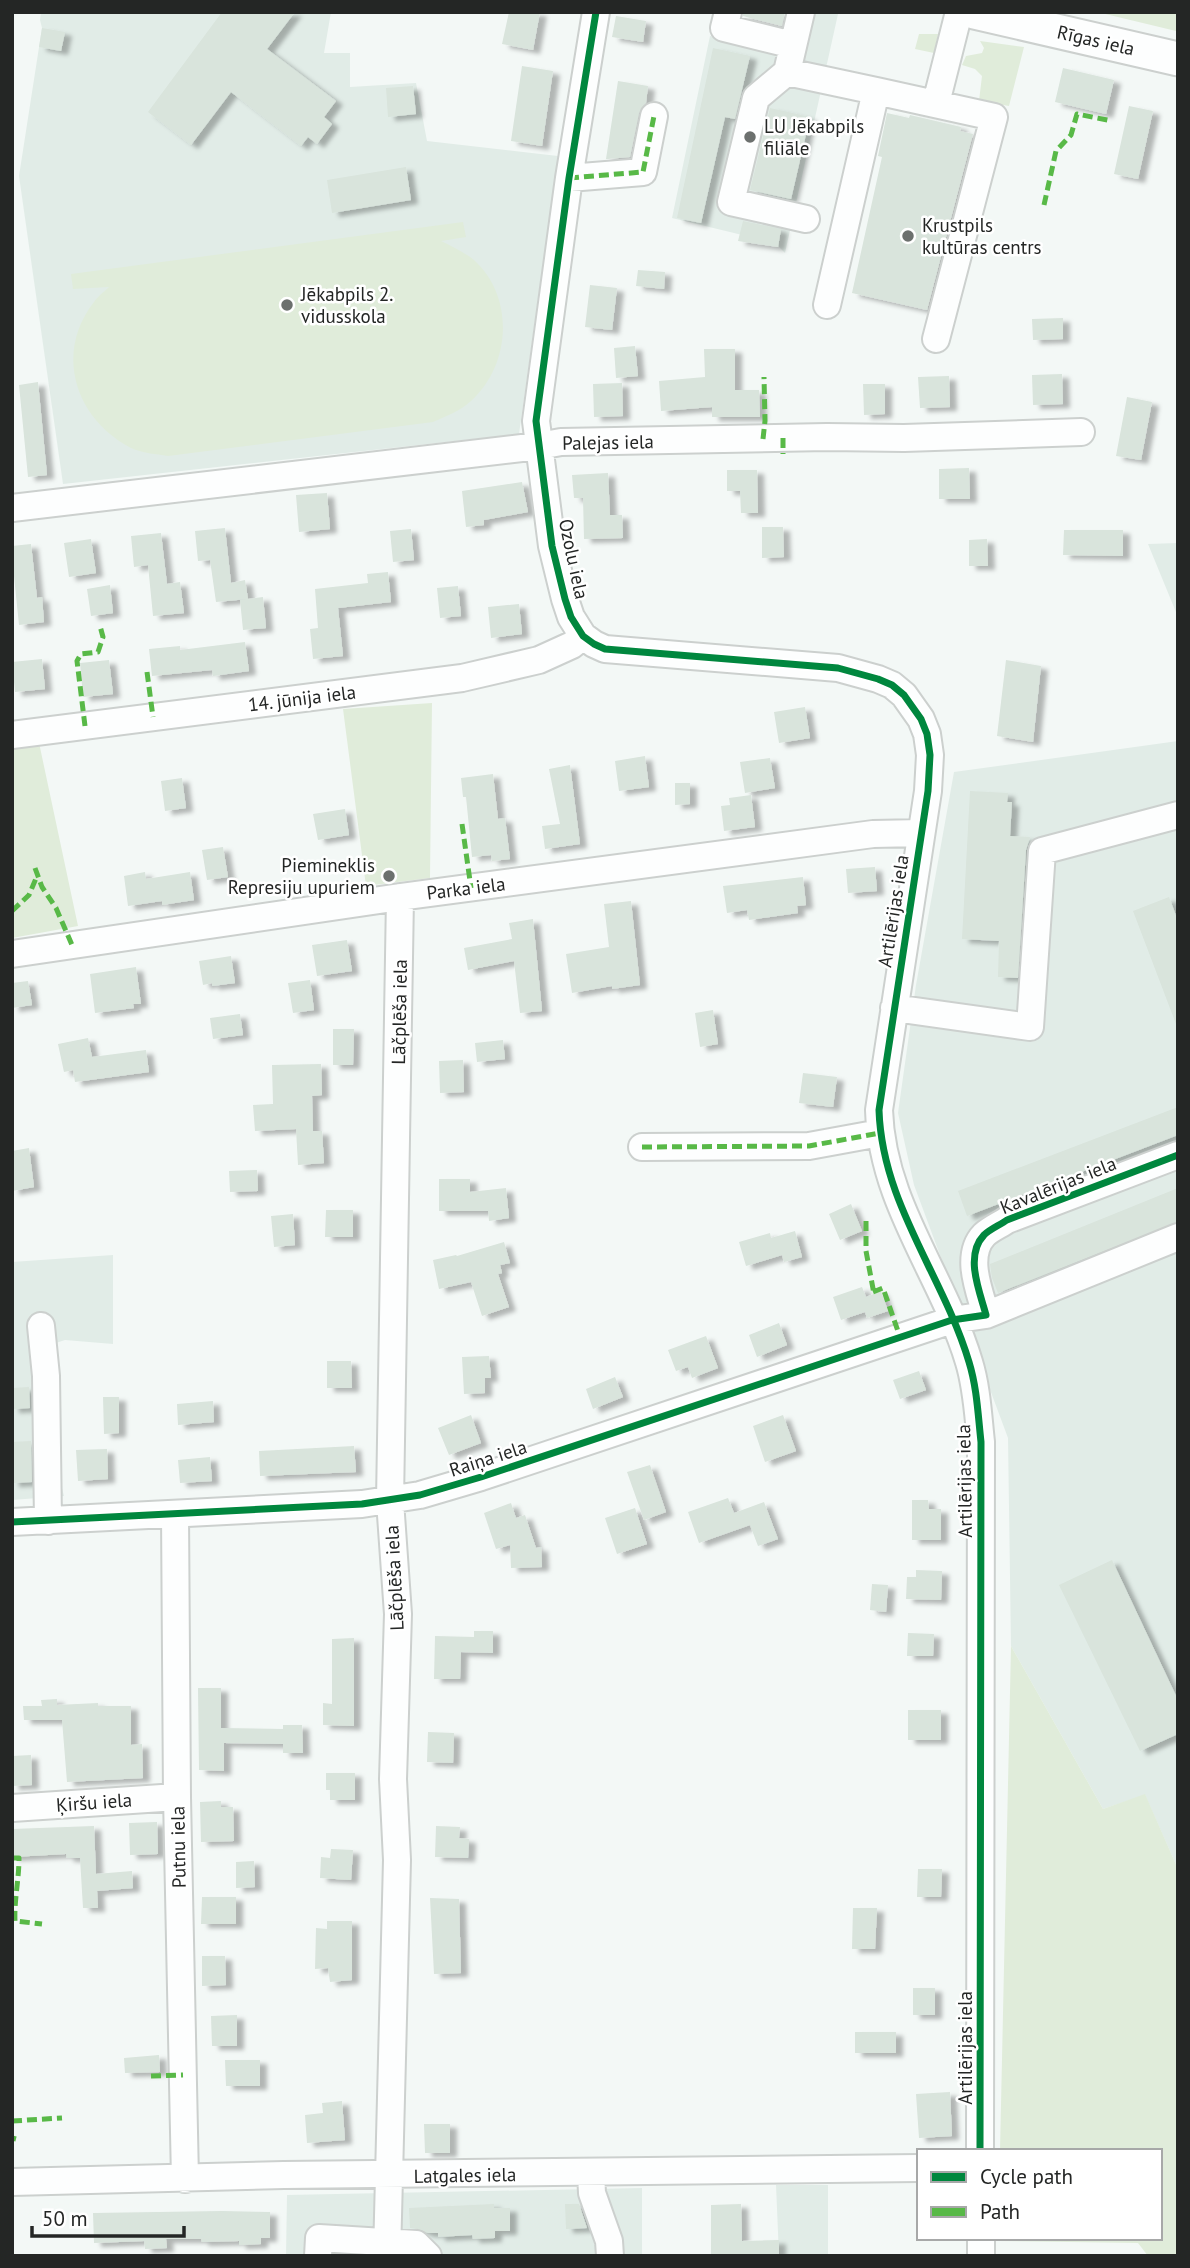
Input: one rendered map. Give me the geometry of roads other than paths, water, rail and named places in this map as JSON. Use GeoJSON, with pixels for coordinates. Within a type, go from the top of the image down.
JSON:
{"type":"FeatureCollection","features":[{"type":"Feature","properties":{"kind":"main road","name":"Rīgas iela"},"geometry":{"type":"LineString","coordinates":[[974,12],[1178,59]]}},
{"type":"Feature","properties":{"kind":"street","name":"Ozolu iela"},"geometry":{"type":"LineString","coordinates":[[583,636],[571,617],[552,546],[536,421],[569,178],[596,12]]}},
{"type":"Feature","properties":{"kind":"street"},"geometry":{"type":"LineString","coordinates":[[728,12],[724,29],[793,45]]}},
{"type":"Feature","properties":{"kind":"street"},"geometry":{"type":"LineString","coordinates":[[802,12],[787,72],[756,98],[731,202],[806,219]]}},
{"type":"Feature","properties":{"kind":"street"},"geometry":{"type":"LineString","coordinates":[[936,103],[958,12]]}},
{"type":"Feature","properties":{"kind":"street"},"geometry":{"type":"LineString","coordinates":[[787,72],[994,117],[936,338]]}},
{"type":"Feature","properties":{"kind":"street"},"geometry":{"type":"LineString","coordinates":[[827,304],[876,91]]}},
{"type":"Feature","properties":{"kind":"street"},"geometry":{"type":"LineString","coordinates":[[569,178],[643,172],[654,116]]}},
{"type":"Feature","properties":{"kind":"street","name":"Palejas iela"},"geometry":{"type":"LineString","coordinates":[[12,508],[561,442],[904,438],[1081,432]]}},
{"type":"Feature","properties":{"kind":"street"},"geometry":{"type":"LineString","coordinates":[[583,636],[594,644],[618,651],[838,668],[878,678],[892,685],[914,706],[927,734],[930,755],[928,790],[921,833]]}},
{"type":"Feature","properties":{"kind":"street","name":"14. jūnija iela"},"geometry":{"type":"LineString","coordinates":[[12,735],[462,678],[540,660],[572,645],[583,636]]}},
{"type":"Feature","properties":{"kind":"street"},"geometry":{"type":"LineString","coordinates":[[894,1008],[1030,1027],[1042,851],[1178,815]]}},
{"type":"Feature","properties":{"kind":"street","name":"Parka iela"},"geometry":{"type":"LineString","coordinates":[[12,954],[400,897],[873,834],[921,833]]}},
{"type":"Feature","properties":{"kind":"street","name":"Artilērijas iela"},"geometry":{"type":"LineString","coordinates":[[921,833],[879,1110],[880,1133],[894,1188],[968,1360],[975,1385],[981,1442],[980,2149]]}},
{"type":"Feature","properties":{"kind":"street","name":"Lāčplēša iela"},"geometry":{"type":"LineString","coordinates":[[387,2248],[397,1860],[393,1779],[398,1614],[390,1501],[400,897]]}},
{"type":"Feature","properties":{"kind":"street"},"geometry":{"type":"LineString","coordinates":[[642,1147],[809,1146],[880,1133]]}},
{"type":"Feature","properties":{"kind":"street","name":"Kavalērijas iela"},"geometry":{"type":"LineString","coordinates":[[986,1315],[973,1256],[983,1236],[1007,1220],[1178,1155]]}},
{"type":"Feature","properties":{"kind":"street"},"geometry":{"type":"LineString","coordinates":[[952,1320],[986,1315],[1178,1237]]}},
{"type":"Feature","properties":{"kind":"street","name":"Raiņa iela"},"geometry":{"type":"LineString","coordinates":[[12,1522],[362,1504],[420,1495],[481,1478],[952,1320]]}},
{"type":"Feature","properties":{"kind":"street"},"geometry":{"type":"LineString","coordinates":[[41,1326],[46,1376],[48,1521]]}},
{"type":"Feature","properties":{"kind":"street","name":"Putnu iela"},"geometry":{"type":"LineString","coordinates":[[174,1514],[185,2179]]}},
{"type":"Feature","properties":{"kind":"street","name":"Ķiršu iela"},"geometry":{"type":"LineString","coordinates":[[12,1808],[177,1797]]}},
{"type":"Feature","properties":{"kind":"street","name":"Latgales iela"},"geometry":{"type":"LineString","coordinates":[[12,2182],[284,2175],[390,2176],[917,2168]]}},
{"type":"Feature","properties":{"kind":"street"},"geometry":{"type":"LineString","coordinates":[[591,2173],[592,2193],[609,2241],[610,2256]]}},
{"type":"Feature","properties":{"kind":"street"},"geometry":{"type":"LineString","coordinates":[[318,2256],[319,2238],[387,2248],[416,2244],[428,2256]]}},
{"type":"Feature","properties":{"kind":"place","name":"LU Jēkabpils filiāle"},"geometry":{"type":"Point","coordinates":[750,137]}},
{"type":"Feature","properties":{"kind":"place","name":"Krustpils kultūras centrs"},"geometry":{"type":"Point","coordinates":[908,236]}},
{"type":"Feature","properties":{"kind":"place","name":"Jēkabpils 2. vidusskola"},"geometry":{"type":"Point","coordinates":[287,305]}},
{"type":"Feature","properties":{"kind":"place","name":"Piemineklis Represiju upuriem"},"geometry":{"type":"Point","coordinates":[389,876]}}]}
